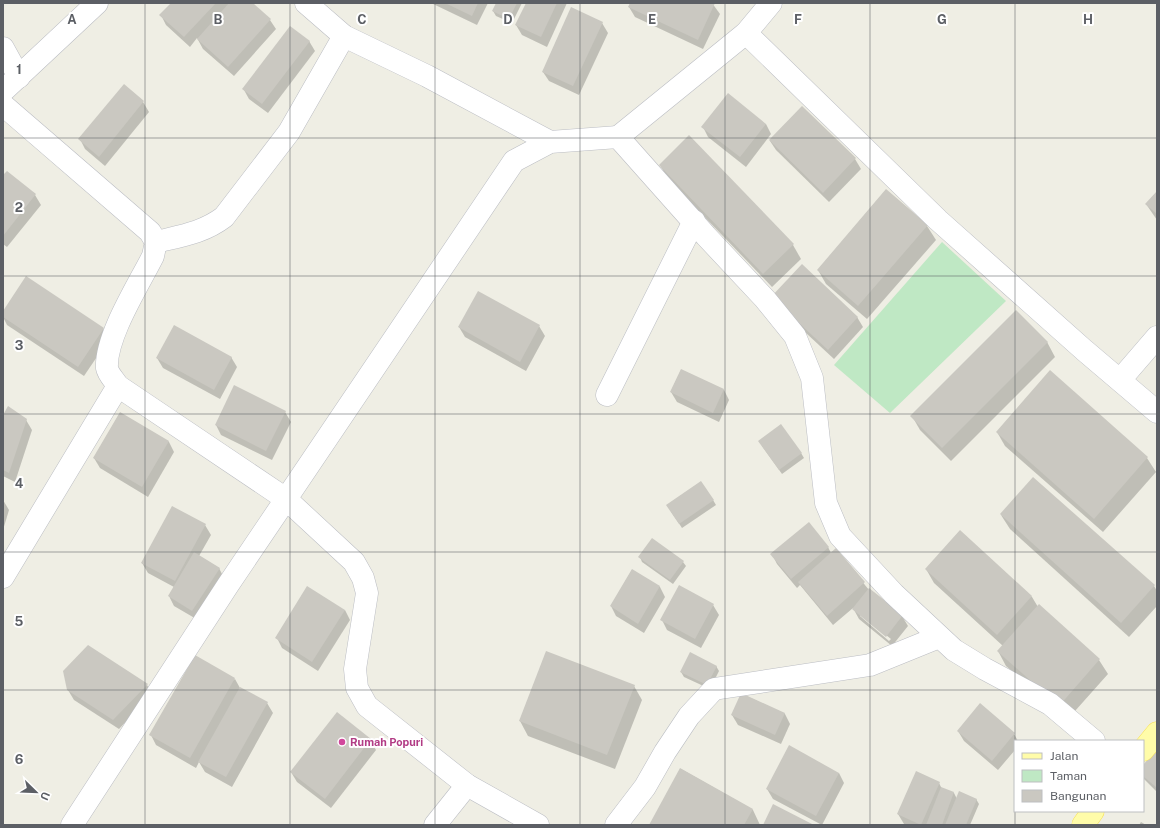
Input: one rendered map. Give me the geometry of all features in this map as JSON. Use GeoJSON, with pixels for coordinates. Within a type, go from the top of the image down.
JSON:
{"type":"FeatureCollection","features":[{"type":"Feature","properties":{"kind":"main road"},"geometry":{"type":"LineString","coordinates":[[1144,749],[1157,733]]}},
{"type":"Feature","properties":{"kind":"main road"},"geometry":{"type":"LineString","coordinates":[[1082,825],[1093,812]]}},
{"type":"Feature","properties":{"kind":"street"},"geometry":{"type":"LineString","coordinates":[[3,91],[97,3]]}},
{"type":"Feature","properties":{"kind":"street"},"geometry":{"type":"LineString","coordinates":[[306,3],[344,36],[427,76],[550,142]]}},
{"type":"Feature","properties":{"kind":"street"},"geometry":{"type":"LineString","coordinates":[[72,825],[286,499],[514,162],[550,142],[618,136],[746,33],[771,3]]}},
{"type":"Feature","properties":{"kind":"street"},"geometry":{"type":"LineString","coordinates":[[746,33],[938,220],[1157,412]]}},
{"type":"Feature","properties":{"kind":"street"},"geometry":{"type":"LineString","coordinates":[[156,242],[199,232],[213,225],[224,217],[289,132],[344,36]]}},
{"type":"Feature","properties":{"kind":"street"},"geometry":{"type":"LineString","coordinates":[[3,48],[19,76]]}},
{"type":"Feature","properties":{"kind":"street"},"geometry":{"type":"LineString","coordinates":[[3,105],[150,232],[156,242],[153,256],[112,338],[108,355],[107,370],[118,386],[286,499],[354,562],[363,578],[367,594],[355,669],[357,688],[367,706],[467,785],[538,825]]}},
{"type":"Feature","properties":{"kind":"street"},"geometry":{"type":"LineString","coordinates":[[618,136],[765,299],[795,336],[812,378],[826,503],[840,536],[894,594],[954,650],[985,669],[1050,704],[1093,740]]}},
{"type":"Feature","properties":{"kind":"street"},"geometry":{"type":"LineString","coordinates":[[607,395],[694,222]]}},
{"type":"Feature","properties":{"kind":"street"},"geometry":{"type":"LineString","coordinates":[[1120,380],[1157,336]]}},
{"type":"Feature","properties":{"kind":"street"},"geometry":{"type":"LineString","coordinates":[[3,577],[118,386]]}},
{"type":"Feature","properties":{"kind":"street"},"geometry":{"type":"LineString","coordinates":[[616,825],[645,787],[665,752],[689,716],[714,689],[870,665],[939,637]]}},
{"type":"Feature","properties":{"kind":"street"},"geometry":{"type":"LineString","coordinates":[[435,825],[467,785]]}},
{"type":"Feature","properties":{"kind":"green space"},"geometry":{"type":"Polygon","coordinates":[[[942,242],[1006,301],[890,413],[834,365],[942,242]]]}},
{"type":"Feature","properties":{"kind":"building"},"geometry":{"type":"Polygon","coordinates":[[[171,3],[216,3],[184,37],[159,15],[171,3]]]}},
{"type":"Feature","properties":{"kind":"building"},"geometry":{"type":"Polygon","coordinates":[[[229,3],[253,3],[271,19],[228,67],[197,39],[229,3]]]}},
{"type":"Feature","properties":{"kind":"building"},"geometry":{"type":"Polygon","coordinates":[[[445,3],[478,3],[472,16],[445,3]]]}},
{"type":"Feature","properties":{"kind":"building"},"geometry":{"type":"Polygon","coordinates":[[[496,3],[517,3],[509,19],[492,11],[496,3]]]}},
{"type":"Feature","properties":{"kind":"building"},"geometry":{"type":"Polygon","coordinates":[[[526,3],[557,3],[541,37],[515,25],[526,3]]]}},
{"type":"Feature","properties":{"kind":"building"},"geometry":{"type":"Polygon","coordinates":[[[630,3],[715,3],[698,40],[628,7],[630,3]]]}},
{"type":"Feature","properties":{"kind":"building"},"geometry":{"type":"Polygon","coordinates":[[[571,7],[603,22],[573,86],[542,72],[571,7]]]}},
{"type":"Feature","properties":{"kind":"building"},"geometry":{"type":"Polygon","coordinates":[[[290,26],[310,41],[262,104],[242,89],[290,26]]]}},
{"type":"Feature","properties":{"kind":"building"},"geometry":{"type":"Polygon","coordinates":[[[124,84],[144,101],[99,157],[78,139],[124,84]]]}},
{"type":"Feature","properties":{"kind":"building"},"geometry":{"type":"Polygon","coordinates":[[[728,93],[766,124],[740,157],[701,127],[728,93]]]}},
{"type":"Feature","properties":{"kind":"building"},"geometry":{"type":"Polygon","coordinates":[[[802,106],[856,158],[823,193],[769,140],[802,106]]]}},
{"type":"Feature","properties":{"kind":"building"},"geometry":{"type":"Polygon","coordinates":[[[689,135],[794,244],[763,274],[659,165],[689,135]]]}},
{"type":"Feature","properties":{"kind":"building"},"geometry":{"type":"Polygon","coordinates":[[[7,171],[36,194],[3,236],[3,175],[7,171]]]}},
{"type":"Feature","properties":{"kind":"building"},"geometry":{"type":"Polygon","coordinates":[[[886,189],[928,225],[858,306],[817,270],[886,189]]]}},
{"type":"Feature","properties":{"kind":"building"},"geometry":{"type":"Polygon","coordinates":[[[1157,191],[1157,214],[1145,204],[1157,191]]]}},
{"type":"Feature","properties":{"kind":"building"},"geometry":{"type":"Polygon","coordinates":[[[802,264],[858,317],[828,350],[771,297],[802,264]]]}},
{"type":"Feature","properties":{"kind":"building"},"geometry":{"type":"Polygon","coordinates":[[[26,276],[104,328],[78,367],[3,317],[3,311],[26,276]]]}},
{"type":"Feature","properties":{"kind":"building"},"geometry":{"type":"Polygon","coordinates":[[[478,291],[540,325],[520,362],[458,327],[478,291]]]}},
{"type":"Feature","properties":{"kind":"building"},"geometry":{"type":"Polygon","coordinates":[[[1016,310],[1048,342],[942,448],[910,416],[1016,310]]]}},
{"type":"Feature","properties":{"kind":"building"},"geometry":{"type":"Polygon","coordinates":[[[174,325],[232,357],[214,390],[156,358],[174,325]]]}},
{"type":"Feature","properties":{"kind":"building"},"geometry":{"type":"Polygon","coordinates":[[[681,369],[724,389],[713,413],[670,392],[681,369]]]}},
{"type":"Feature","properties":{"kind":"building"},"geometry":{"type":"Polygon","coordinates":[[[1050,370],[1148,457],[1094,519],[996,432],[1050,370]]]}},
{"type":"Feature","properties":{"kind":"building"},"geometry":{"type":"Polygon","coordinates":[[[234,385],[286,411],[266,451],[215,425],[234,385]]]}},
{"type":"Feature","properties":{"kind":"building"},"geometry":{"type":"Polygon","coordinates":[[[8,406],[27,419],[9,473],[3,470],[3,415],[8,406]]]}},
{"type":"Feature","properties":{"kind":"building"},"geometry":{"type":"Polygon","coordinates":[[[120,412],[169,441],[142,487],[93,458],[120,412]]]}},
{"type":"Feature","properties":{"kind":"building"},"geometry":{"type":"Polygon","coordinates":[[[781,424],[802,453],[779,470],[758,441],[781,424]]]}},
{"type":"Feature","properties":{"kind":"building"},"geometry":{"type":"Polygon","coordinates":[[[1033,477],[1155,585],[1121,623],[1000,514],[1033,477]]]}},
{"type":"Feature","properties":{"kind":"building"},"geometry":{"type":"Polygon","coordinates":[[[701,481],[714,500],[679,524],[666,505],[701,481]]]}},
{"type":"Feature","properties":{"kind":"building"},"geometry":{"type":"Polygon","coordinates":[[[172,506],[206,524],[175,581],[141,563],[172,506]]]}},
{"type":"Feature","properties":{"kind":"building"},"geometry":{"type":"Polygon","coordinates":[[[809,522],[829,547],[791,579],[770,554],[809,522]]]}},
{"type":"Feature","properties":{"kind":"building"},"geometry":{"type":"Polygon","coordinates":[[[960,530],[1032,596],[997,635],[925,569],[960,530]]]}},
{"type":"Feature","properties":{"kind":"building"},"geometry":{"type":"Polygon","coordinates":[[[652,538],[684,561],[670,580],[638,557],[652,538]]]}},
{"type":"Feature","properties":{"kind":"building"},"geometry":{"type":"Polygon","coordinates":[[[836,548],[865,582],[827,616],[798,582],[836,548]]]}},
{"type":"Feature","properties":{"kind":"building"},"geometry":{"type":"Polygon","coordinates":[[[194,552],[220,568],[192,611],[168,596],[194,552]]]}},
{"type":"Feature","properties":{"kind":"building"},"geometry":{"type":"Polygon","coordinates":[[[632,569],[660,586],[638,624],[610,606],[632,569]]]}},
{"type":"Feature","properties":{"kind":"building"},"geometry":{"type":"Polygon","coordinates":[[[679,585],[714,604],[695,639],[660,620],[679,585]]]}},
{"type":"Feature","properties":{"kind":"building"},"geometry":{"type":"Polygon","coordinates":[[[307,586],[345,610],[312,662],[275,638],[307,586]]]}},
{"type":"Feature","properties":{"kind":"building"},"geometry":{"type":"Polygon","coordinates":[[[869,588],[903,615],[886,637],[852,609],[869,588]]]}},
{"type":"Feature","properties":{"kind":"building"},"geometry":{"type":"Polygon","coordinates":[[[1039,604],[1100,659],[1059,706],[997,651],[1039,604]]]}},
{"type":"Feature","properties":{"kind":"building"},"geometry":{"type":"Polygon","coordinates":[[[88,645],[148,684],[113,720],[67,690],[63,671],[88,645]]]}},
{"type":"Feature","properties":{"kind":"building"},"geometry":{"type":"Polygon","coordinates":[[[546,651],[635,685],[607,755],[519,721],[546,651]]]}},
{"type":"Feature","properties":{"kind":"building"},"geometry":{"type":"Polygon","coordinates":[[[690,652],[717,666],[707,685],[680,672],[690,652]]]}},
{"type":"Feature","properties":{"kind":"building"},"geometry":{"type":"Polygon","coordinates":[[[195,655],[235,678],[190,758],[149,735],[195,655]]]}},
{"type":"Feature","properties":{"kind":"building"},"geometry":{"type":"Polygon","coordinates":[[[240,687],[268,702],[226,777],[198,762],[240,687]]]}},
{"type":"Feature","properties":{"kind":"building"},"geometry":{"type":"Polygon","coordinates":[[[741,693],[785,713],[775,735],[731,715],[741,693]]]}},
{"type":"Feature","properties":{"kind":"building"},"geometry":{"type":"Polygon","coordinates":[[[980,703],[1015,733],[992,761],[957,731],[980,703]]]}},
{"type":"Feature","properties":{"kind":"building","name":"Rumah Popuri"},"geometry":{"type":"Polygon","coordinates":[[[337,712],[371,739],[325,799],[290,772],[337,712]]]}},
{"type":"Feature","properties":{"kind":"building"},"geometry":{"type":"Polygon","coordinates":[[[789,745],[839,773],[816,816],[766,789],[789,745]]]}},
{"type":"Feature","properties":{"kind":"building"},"geometry":{"type":"Polygon","coordinates":[[[1157,749],[1157,788],[1144,777],[1144,764],[1157,749]]]}},
{"type":"Feature","properties":{"kind":"building"},"geometry":{"type":"Polygon","coordinates":[[[680,768],[753,809],[744,825],[649,825],[680,768]]]}},
{"type":"Feature","properties":{"kind":"building"},"geometry":{"type":"Polygon","coordinates":[[[916,771],[940,782],[921,825],[897,814],[916,771]]]}},
{"type":"Feature","properties":{"kind":"building"},"geometry":{"type":"Polygon","coordinates":[[[941,787],[954,792],[942,825],[926,825],[941,787]]]}},
{"type":"Feature","properties":{"kind":"building"},"geometry":{"type":"Polygon","coordinates":[[[959,791],[977,799],[966,825],[945,825],[959,791]]]}},
{"type":"Feature","properties":{"kind":"building"},"geometry":{"type":"Polygon","coordinates":[[[773,804],[814,825],[763,825],[773,804]]]}},
{"type":"Feature","properties":{"kind":"place","name":"Rumah Popuri"},"geometry":{"type":"Point","coordinates":[342,742]}}]}
